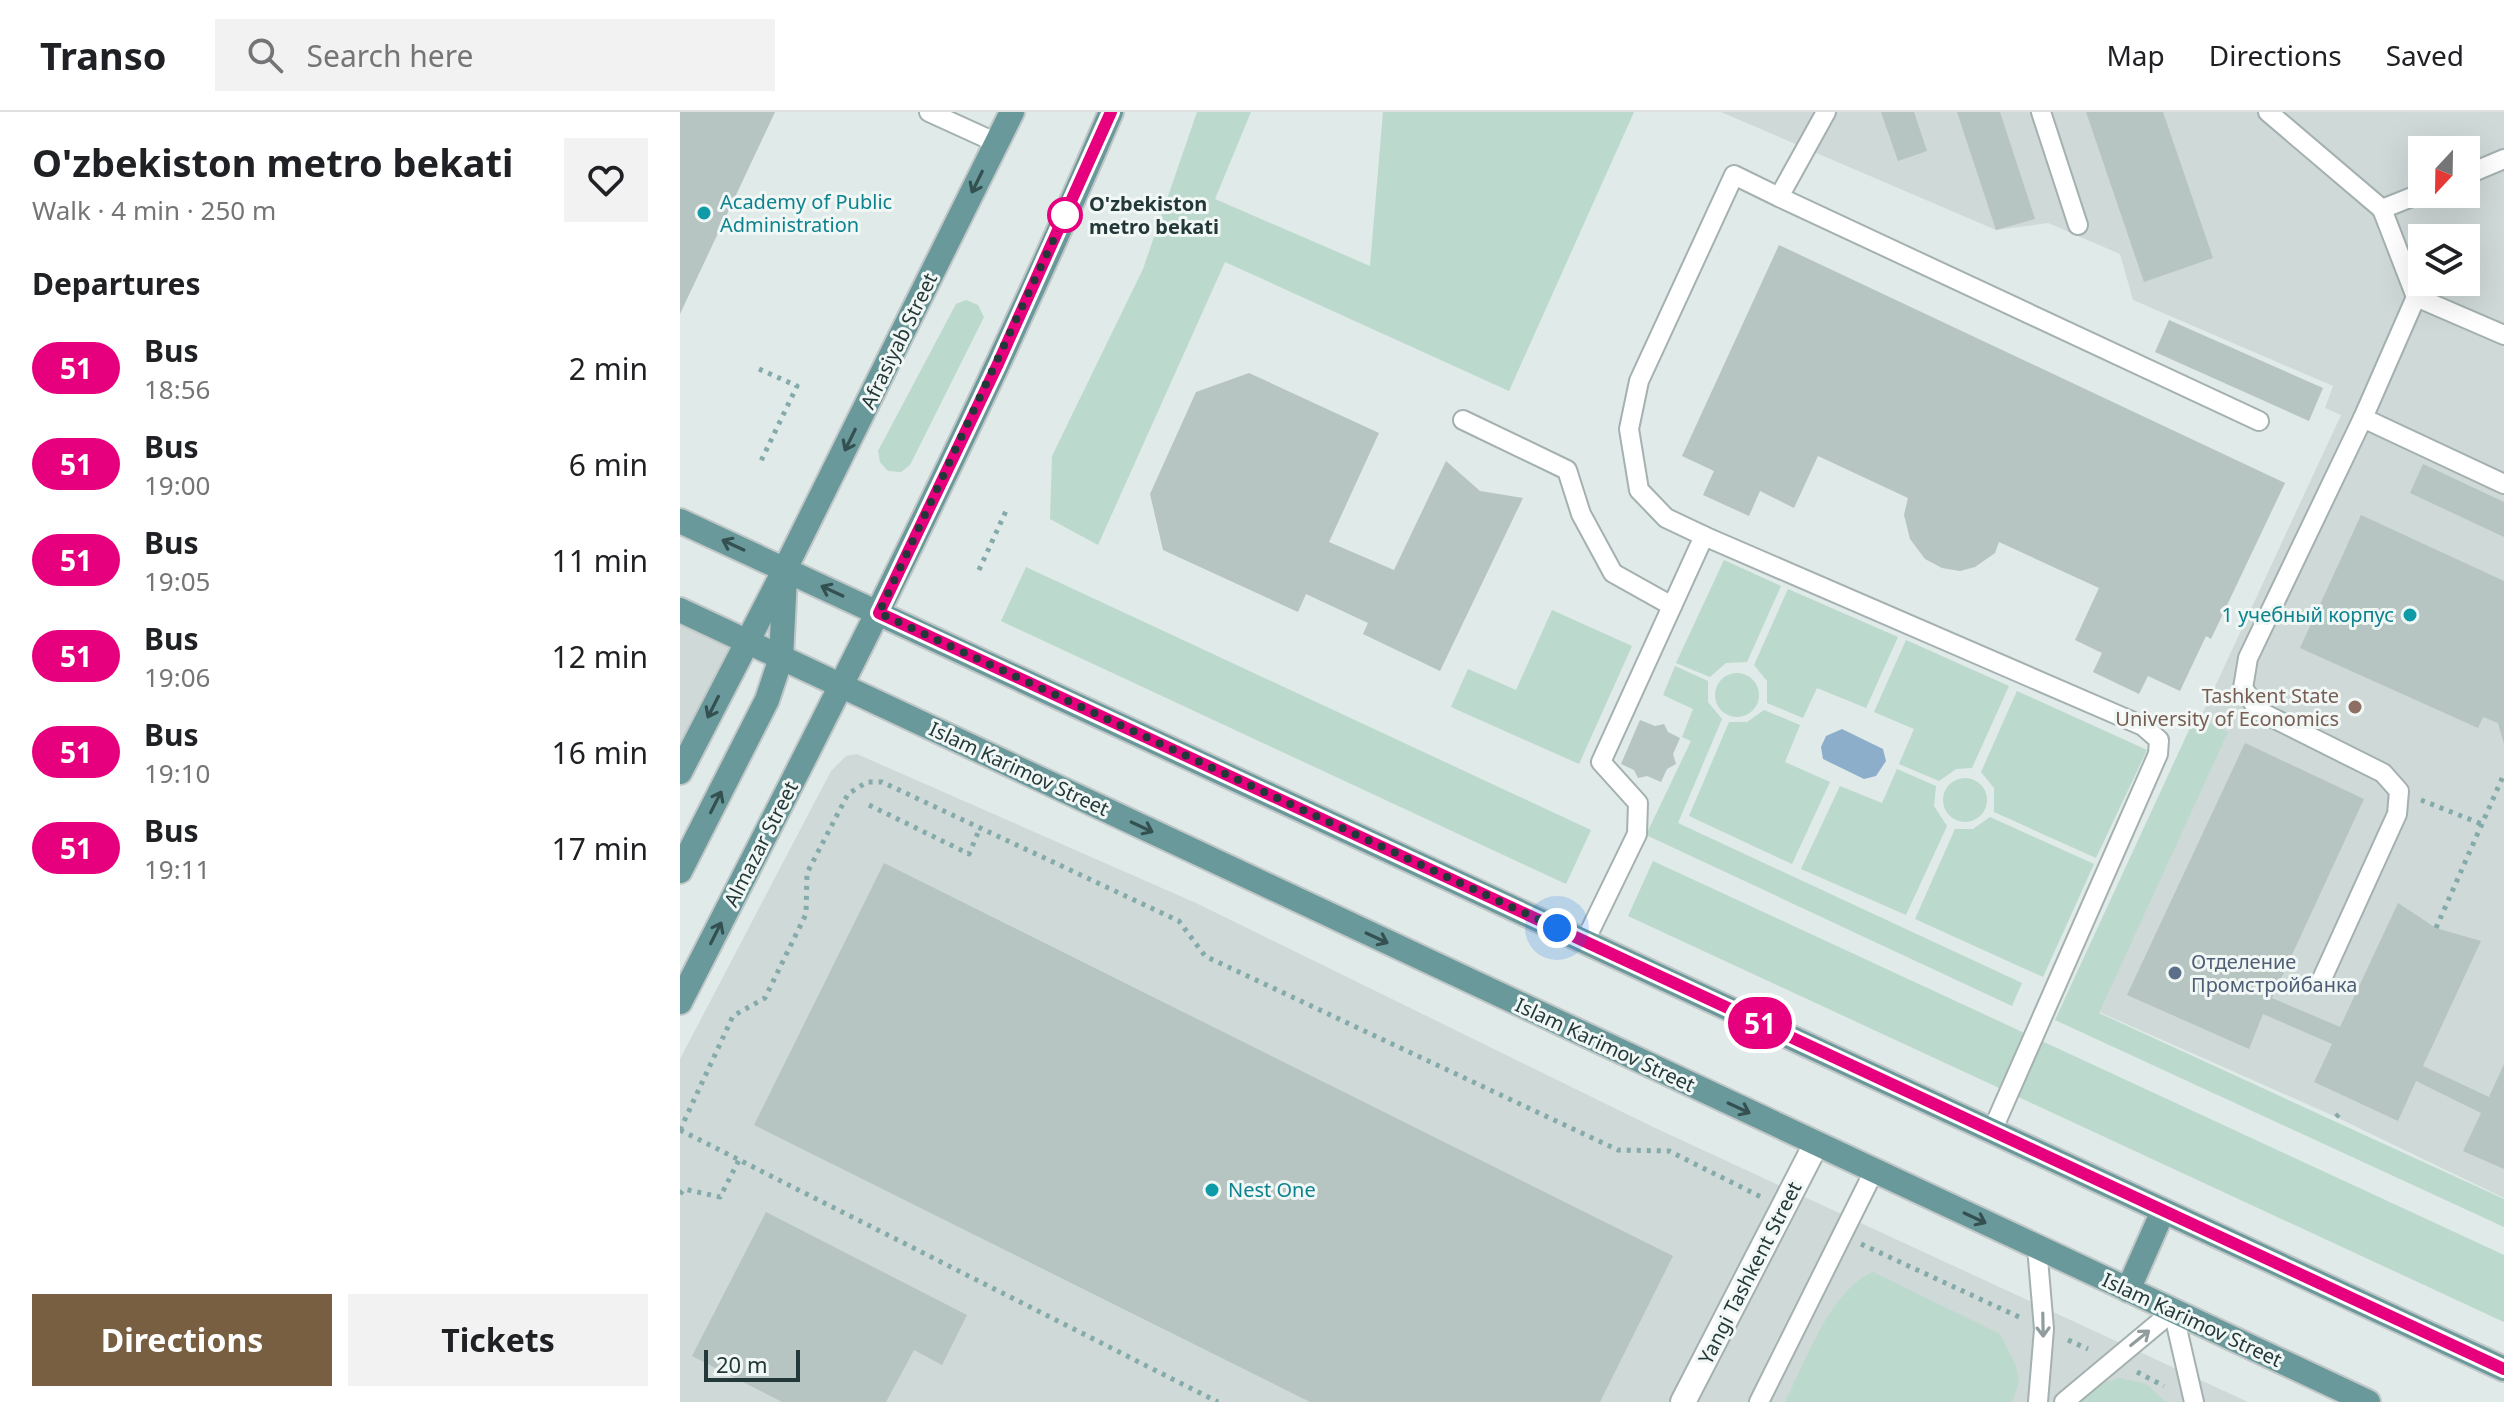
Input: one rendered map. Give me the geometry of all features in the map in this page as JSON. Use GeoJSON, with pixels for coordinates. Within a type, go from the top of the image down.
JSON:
{"type":"FeatureCollection","features":[{"type":"Feature","properties":{"kind":"main road","name":"Afrasiyab Street"},"geometry":{"type":"LineString","coordinates":[[747,642],[1012,112]]}},
{"type":"Feature","properties":{"kind":"main road"},"geometry":{"type":"LineString","coordinates":[[680,610],[843,687],[1003,353],[1111,112]]}},
{"type":"Feature","properties":{"kind":"main road"},"geometry":{"type":"LineString","coordinates":[[680,521],[2504,1369]]}},
{"type":"Feature","properties":{"kind":"main road"},"geometry":{"type":"LineString","coordinates":[[680,871],[767,700],[781,658],[785,569]]}},
{"type":"Feature","properties":{"kind":"main road"},"geometry":{"type":"LineString","coordinates":[[680,772],[747,642]]}},
{"type":"Feature","properties":{"kind":"main road","name":"Almazar Street"},"geometry":{"type":"LineString","coordinates":[[680,1002],[843,687]]}},
{"type":"Feature","properties":{"kind":"main road","name":"Islam Karimov Street"},"geometry":{"type":"LineString","coordinates":[[843,687],[2368,1402]]}},
{"type":"Feature","properties":{"kind":"main road"},"geometry":{"type":"LineString","coordinates":[[2128,1290],[2163,1211]]}},
{"type":"Feature","properties":{"kind":"street","name":"Yangi Tashkent Street"},"geometry":{"type":"LineString","coordinates":[[1683,1402],[1816,1144]]}},
{"type":"Feature","properties":{"kind":"lane"},"geometry":{"type":"LineString","coordinates":[[929,112],[997,143]]}},
{"type":"Feature","properties":{"kind":"lane"},"geometry":{"type":"LineString","coordinates":[[1779,197],[1826,112]]}},
{"type":"Feature","properties":{"kind":"lane"},"geometry":{"type":"LineString","coordinates":[[2041,112],[2078,225]]}},
{"type":"Feature","properties":{"kind":"lane"},"geometry":{"type":"LineString","coordinates":[[2268,112],[2382,209],[2416,297],[2363,418],[2248,658],[2243,688],[2259,711],[2383,773],[2399,791],[2397,814],[2321,981]]}},
{"type":"Feature","properties":{"kind":"lane"},"geometry":{"type":"LineString","coordinates":[[2480,169],[2504,159]]}},
{"type":"Feature","properties":{"kind":"lane"},"geometry":{"type":"LineString","coordinates":[[1992,1131],[2158,754],[2159,740],[2143,726],[1666,518],[1639,490],[1629,429],[1639,381],[1734,175],[2259,421]]}},
{"type":"Feature","properties":{"kind":"lane"},"geometry":{"type":"LineString","coordinates":[[2382,209],[2408,199]]}},
{"type":"Feature","properties":{"kind":"lane"},"geometry":{"type":"LineString","coordinates":[[2416,297],[2504,335]]}},
{"type":"Feature","properties":{"kind":"lane"},"geometry":{"type":"LineString","coordinates":[[2363,418],[2504,484]]}},
{"type":"Feature","properties":{"kind":"lane"},"geometry":{"type":"LineString","coordinates":[[1463,420],[1567,470],[1581,514],[1613,573],[1672,606]]}},
{"type":"Feature","properties":{"kind":"lane"},"geometry":{"type":"LineString","coordinates":[[1585,941],[1637,834],[1638,803],[1601,762],[1704,536]]}},
{"type":"Feature","properties":{"kind":"lane"},"geometry":{"type":"LineString","coordinates":[[1759,1402],[1874,1171]]}},
{"type":"Feature","properties":{"kind":"lane"},"geometry":{"type":"LineString","coordinates":[[2037,1247],[2044,1329],[2038,1402]]}},
{"type":"Feature","properties":{"kind":"lane"},"geometry":{"type":"LineString","coordinates":[[2064,1402],[2173,1311],[2194,1401]]}},
{"type":"Feature","properties":{"kind":"path"},"geometry":{"type":"LineString","coordinates":[[759,369],[797,386],[761,461]]}},
{"type":"Feature","properties":{"kind":"path"},"geometry":{"type":"LineString","coordinates":[[979,570],[1006,511]]}},
{"type":"Feature","properties":{"kind":"path"},"geometry":{"type":"LineString","coordinates":[[2436,928],[2504,774]]}},
{"type":"Feature","properties":{"kind":"path"},"geometry":{"type":"LineString","coordinates":[[1218,1402],[680,1130],[733,1016],[765,998],[806,914],[807,873],[848,794],[867,782],[882,782],[1179,921],[1205,956],[1618,1150],[1669,1151],[1783,1208]]}},
{"type":"Feature","properties":{"kind":"path"},"geometry":{"type":"LineString","coordinates":[[2399,791],[2484,825]]}},
{"type":"Feature","properties":{"kind":"path"},"geometry":{"type":"LineString","coordinates":[[869,805],[969,854],[980,828]]}},
{"type":"Feature","properties":{"kind":"path"},"geometry":{"type":"LineString","coordinates":[[2336,1117],[2342,1111]]}},
{"type":"Feature","properties":{"kind":"path"},"geometry":{"type":"LineString","coordinates":[[680,1194],[684,1189],[720,1197],[739,1160]]}},
{"type":"Feature","properties":{"kind":"path"},"geometry":{"type":"LineString","coordinates":[[1841,1235],[2113,1360],[2194,1401]]}},
{"type":"Feature","properties":{"kind":"shaded area","name":"Tashkent State University of Economics"},"geometry":{"type":"Polygon","coordinates":[[[1721,112],[2504,112],[2504,1198],[2336,1117],[2070,999],[2341,415],[2325,408],[2333,386],[2133,300],[2120,254],[2048,223],[1996,230],[1721,112]]]}},
{"type":"Feature","properties":{"kind":"shaded area"},"geometry":{"type":"Polygon","coordinates":[[[680,610],[747,642],[680,772],[680,610]]]}},
{"type":"Feature","properties":{"kind":"shaded area"},"geometry":{"type":"Polygon","coordinates":[[[857,754],[1196,903],[1651,1126],[2248,1402],[680,1402],[680,1059],[831,771],[846,756],[857,754]]]}},
{"type":"Feature","properties":{"kind":"green space"},"geometry":{"type":"Polygon","coordinates":[[[1197,112],[1251,112],[1215,199],[1370,266],[1383,112],[1634,112],[1509,391],[1225,262],[1098,545],[1050,519],[1052,456],[1143,269],[1197,112]]]}},
{"type":"Feature","properties":{"kind":"green space"},"geometry":{"type":"Polygon","coordinates":[[[966,300],[978,305],[984,317],[910,465],[901,472],[888,471],[880,462],[878,451],[956,304],[966,300]]]}},
{"type":"Feature","properties":{"kind":"green space"},"geometry":{"type":"Polygon","coordinates":[[[1724,560],[1781,586],[1747,662],[1726,663],[1710,677],[1676,663],[1724,560]]]}},
{"type":"Feature","properties":{"kind":"green space"},"geometry":{"type":"Polygon","coordinates":[[[1026,567],[1591,830],[1566,884],[1001,621],[1026,567]]]}},
{"type":"Feature","properties":{"kind":"green space"},"geometry":{"type":"Polygon","coordinates":[[[1788,589],[1898,637],[1866,708],[1817,688],[1803,718],[1767,703],[1767,681],[1754,665],[1788,589]]]}},
{"type":"Feature","properties":{"kind":"green space"},"geometry":{"type":"Polygon","coordinates":[[[1552,610],[1632,646],[1579,764],[1451,707],[1468,669],[1516,690],[1552,610]]]}},
{"type":"Feature","properties":{"kind":"green space"},"geometry":{"type":"Polygon","coordinates":[[[1906,640],[2009,686],[1972,768],[1956,769],[1939,781],[1899,764],[1914,729],[1874,712],[1906,640]]]}},
{"type":"Feature","properties":{"kind":"green space"},"geometry":{"type":"Polygon","coordinates":[[[1675,666],[1708,681],[1708,702],[1722,719],[1678,823],[2022,983],[2012,1006],[1646,835],[1691,741],[1682,737],[1693,709],[1663,695],[1675,666]]]}},
{"type":"Feature","properties":{"kind":"green space"},"geometry":{"type":"Polygon","coordinates":[[[1737,673],[1753,679],[1759,695],[1753,711],[1737,717],[1721,711],[1715,695],[1721,679],[1737,673]]]}},
{"type":"Feature","properties":{"kind":"green space"},"geometry":{"type":"Polygon","coordinates":[[[2017,691],[2147,750],[2096,858],[1994,812],[1994,788],[1981,772],[2017,691]]]}},
{"type":"Feature","properties":{"kind":"green space"},"geometry":{"type":"Polygon","coordinates":[[[1764,710],[1800,725],[1785,762],[1830,782],[1792,864],[1689,816],[1729,722],[1747,722],[1764,710]]]}},
{"type":"Feature","properties":{"kind":"green space"},"geometry":{"type":"Polygon","coordinates":[[[2195,717],[2228,732],[2099,1013],[2504,1199],[2504,1227],[2055,1020],[2195,717]]]}},
{"type":"Feature","properties":{"kind":"green space"},"geometry":{"type":"Polygon","coordinates":[[[1897,769],[1936,786],[1934,806],[1947,826],[1906,915],[1801,869],[1840,786],[1882,803],[1897,769]]]}},
{"type":"Feature","properties":{"kind":"green space"},"geometry":{"type":"Polygon","coordinates":[[[1965,778],[1981,784],[1987,800],[1981,816],[1965,822],[1949,816],[1943,800],[1949,784],[1965,778]]]}},
{"type":"Feature","properties":{"kind":"green space"},"geometry":{"type":"Polygon","coordinates":[[[1990,817],[2094,864],[2043,977],[1915,919],[1955,829],[1973,829],[1990,817]]]}},
{"type":"Feature","properties":{"kind":"green space"},"geometry":{"type":"Polygon","coordinates":[[[1653,861],[2504,1255],[2504,1322],[1628,916],[1653,861]]]}},
{"type":"Feature","properties":{"kind":"green space"},"geometry":{"type":"Polygon","coordinates":[[[1873,1272],[2000,1334],[2016,1366],[2019,1382],[2012,1402],[1785,1402],[1832,1310],[1858,1281],[1873,1272]]]}},
{"type":"Feature","properties":{"kind":"green space"},"geometry":{"type":"Polygon","coordinates":[[[2119,1378],[2146,1384],[2166,1402],[2076,1402],[2092,1387],[2119,1378]]]}},
{"type":"Feature","properties":{"kind":"water"},"geometry":{"type":"Polygon","coordinates":[[[1842,729],[1883,749],[1886,761],[1876,776],[1864,779],[1823,759],[1821,747],[1826,736],[1842,729]]]}},
{"type":"Feature","properties":{"kind":"building","name":"Academy of Public Administration"},"geometry":{"type":"Polygon","coordinates":[[[680,112],[775,112],[680,314],[680,112]]]}},
{"type":"Feature","properties":{"kind":"building"},"geometry":{"type":"Polygon","coordinates":[[[1881,112],[1914,112],[1927,151],[1898,161],[1881,112]]]}},
{"type":"Feature","properties":{"kind":"building"},"geometry":{"type":"Polygon","coordinates":[[[1957,112],[2000,112],[2035,219],[1996,230],[1957,112]]]}},
{"type":"Feature","properties":{"kind":"building"},"geometry":{"type":"Polygon","coordinates":[[[2086,112],[2163,112],[2213,258],[2144,282],[2086,112]]]}},
{"type":"Feature","properties":{"kind":"building"},"geometry":{"type":"Polygon","coordinates":[[[1779,245],[2285,483],[2211,639],[2206,636],[2180,691],[2148,676],[2139,694],[2093,672],[2102,653],[2075,640],[2099,588],[1999,542],[1995,553],[1975,567],[1960,571],[1942,568],[1925,559],[1910,539],[1904,515],[1908,498],[1818,456],[1794,508],[1760,491],[1749,516],[1703,495],[1714,471],[1682,456],[1779,245]]]}},
{"type":"Feature","properties":{"kind":"building"},"geometry":{"type":"Polygon","coordinates":[[[2169,320],[2323,388],[2309,421],[2155,352],[2169,320]]]}},
{"type":"Feature","properties":{"kind":"building"},"geometry":{"type":"Polygon","coordinates":[[[1249,373],[1379,433],[1329,542],[1394,570],[1446,461],[1480,491],[1523,498],[1440,671],[1363,634],[1368,623],[1306,594],[1298,612],[1163,550],[1150,494],[1196,392],[1249,373]]]}},
{"type":"Feature","properties":{"kind":"building"},"geometry":{"type":"Polygon","coordinates":[[[2423,464],[2504,502],[2504,537],[2410,493],[2423,464]]]}},
{"type":"Feature","properties":{"kind":"building","name":"1 учебный корпус"},"geometry":{"type":"Polygon","coordinates":[[[2361,515],[2504,581],[2504,744],[2498,723],[2483,717],[2478,728],[2300,648],[2361,515]]]}},
{"type":"Feature","properties":{"kind":"building"},"geometry":{"type":"Polygon","coordinates":[[[1640,720],[1655,726],[1664,724],[1668,732],[1680,738],[1673,754],[1676,764],[1667,769],[1661,782],[1647,776],[1638,778],[1634,770],[1621,764],[1640,720]]]}},
{"type":"Feature","properties":{"kind":"building","name":"Tashkent State University of Economics"},"geometry":{"type":"Polygon","coordinates":[[[2245,743],[2364,799],[2272,998],[2340,1027],[2398,903],[2436,928],[2481,941],[2423,1066],[2489,1097],[2504,1064],[2504,1169],[2463,1151],[2481,1113],[2416,1081],[2398,1121],[2314,1082],[2332,1044],[2263,1014],[2249,1049],[2127,995],[2245,743]]]}},
{"type":"Feature","properties":{"kind":"building","name":"Nest One"},"geometry":{"type":"Polygon","coordinates":[[[884,863],[1673,1256],[1600,1402],[1310,1402],[754,1125],[884,863]]]}},
{"type":"Feature","properties":{"kind":"building"},"geometry":{"type":"Polygon","coordinates":[[[766,1212],[967,1315],[942,1365],[914,1350],[886,1402],[782,1402],[692,1356],[766,1212]]]}},
{"type":"Feature","properties":{"kind":"bus line","name":"51"},"geometry":{"type":"LineString","coordinates":[[1111,112],[997,366],[879,613],[2504,1369]]}},
{"type":"Feature","properties":{"kind":"place","name":"Academy of Public Administration"},"geometry":{"type":"Point","coordinates":[704,213]}},
{"type":"Feature","properties":{"kind":"place","name":"O'zbekiston metro bekati"},"geometry":{"type":"Point","coordinates":[1065,215]}},
{"type":"Feature","properties":{"kind":"place","name":"1 учебный корпус"},"geometry":{"type":"Point","coordinates":[2410,615]}},
{"type":"Feature","properties":{"kind":"place","name":"Tashkent State University of Economics"},"geometry":{"type":"Point","coordinates":[2355,707]}},
{"type":"Feature","properties":{"kind":"place","name":"Отделение Промстройбанка"},"geometry":{"type":"Point","coordinates":[2175,973]}},
{"type":"Feature","properties":{"kind":"place","name":"Nest One"},"geometry":{"type":"Point","coordinates":[1212,1190]}},
{"type":"Feature","properties":{"kind":"route"},"geometry":{"type":"LineString","coordinates":[[1065,215],[879,613],[1557,928]]}}]}
